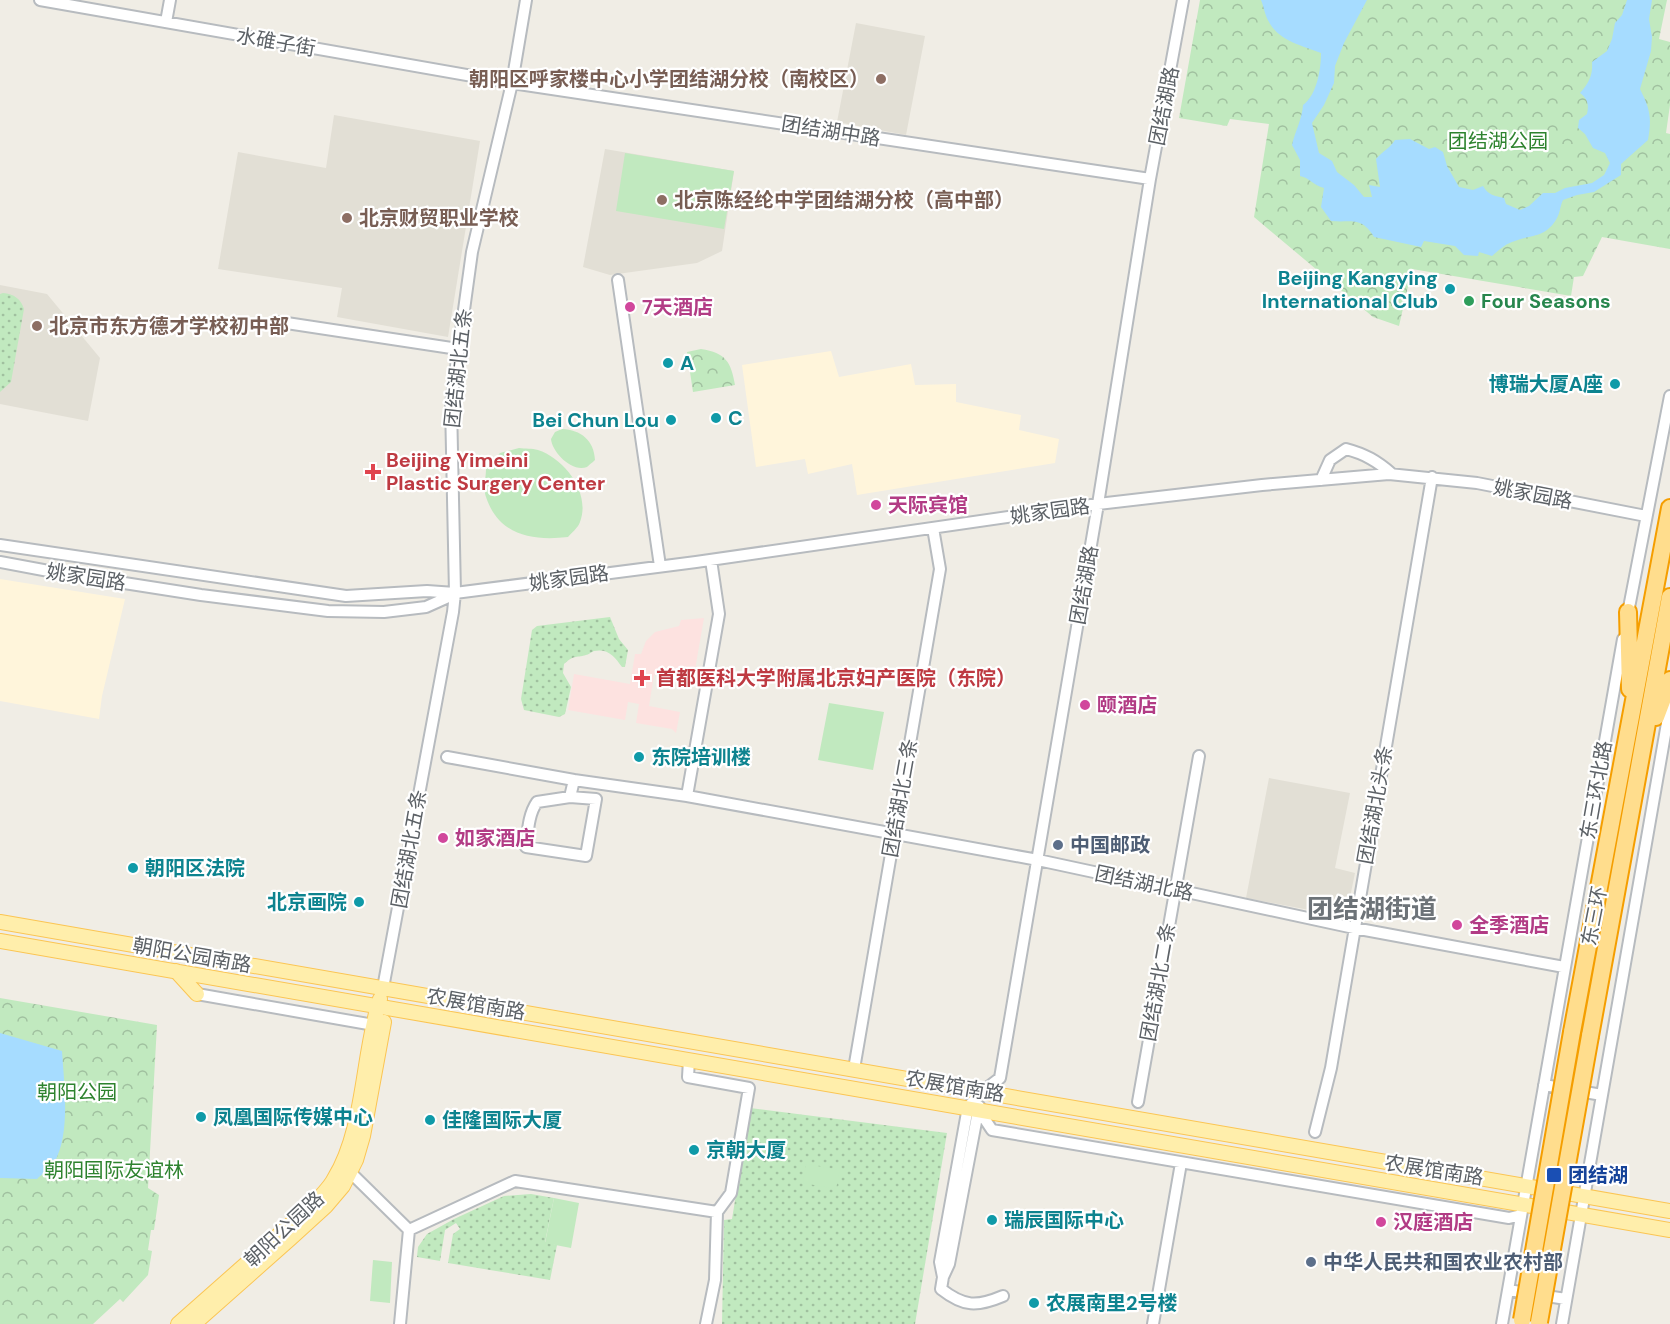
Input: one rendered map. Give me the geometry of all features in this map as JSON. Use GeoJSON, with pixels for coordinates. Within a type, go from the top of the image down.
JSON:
{"type":"FeatureCollection","features":[{"type":"Feature","properties":{"kind":"highway","name":"东三环"},"geometry":{"type":"LineString","coordinates":[[1522,1322],[1572,1032],[1670,508]]}},
{"type":"Feature","properties":{"kind":"highway","name":"东三环"},"geometry":{"type":"LineString","coordinates":[[1539,1323],[1670,597]]}},
{"type":"Feature","properties":{"kind":"highway"},"geometry":{"type":"LineString","coordinates":[[1628,612],[1631,723]]}},
{"type":"Feature","properties":{"kind":"highway"},"geometry":{"type":"LineString","coordinates":[[1641,757],[1670,680]]}},
{"type":"Feature","properties":{"kind":"main road","name":"朝阳公园南路"},"geometry":{"type":"LineString","coordinates":[[0,922],[383,988]]}},
{"type":"Feature","properties":{"kind":"main road","name":"朝阳公园南路"},"geometry":{"type":"LineString","coordinates":[[0,941],[382,1007]]}},
{"type":"Feature","properties":{"kind":"main road"},"geometry":{"type":"LineString","coordinates":[[176,971],[197,994]]}},
{"type":"Feature","properties":{"kind":"main road"},"geometry":{"type":"LineString","coordinates":[[382,1007],[383,988]]}},
{"type":"Feature","properties":{"kind":"main road","name":"农展馆南路"},"geometry":{"type":"LineString","coordinates":[[383,988],[1670,1211]]}},
{"type":"Feature","properties":{"kind":"main road","name":"农展馆南路"},"geometry":{"type":"LineString","coordinates":[[382,1007],[973,1108],[1522,1210]]}},
{"type":"Feature","properties":{"kind":"main road","name":"朝阳公园路"},"geometry":{"type":"LineString","coordinates":[[178,1324],[316,1201],[334,1180],[346,1157],[353,1133],[374,1025],[382,1007]]}},
{"type":"Feature","properties":{"kind":"main road","name":"朝阳公园路"},"geometry":{"type":"LineString","coordinates":[[194,1324],[326,1206],[343,1186],[356,1161],[363,1136],[382,1007]]}},
{"type":"Feature","properties":{"kind":"main road"},"geometry":{"type":"LineString","coordinates":[[1522,1210],[1582,1215],[1670,1230]]}},
{"type":"Feature","properties":{"kind":"street","name":"水碓子街"},"geometry":{"type":"LineString","coordinates":[[40,0],[512,83]]}},
{"type":"Feature","properties":{"kind":"street"},"geometry":{"type":"LineString","coordinates":[[166,22],[170,0]]}},
{"type":"Feature","properties":{"kind":"street","name":"团结湖北五条"},"geometry":{"type":"LineString","coordinates":[[383,988],[455,594],[451,404],[472,252],[512,83],[526,0]]}},
{"type":"Feature","properties":{"kind":"street","name":"团结湖路"},"geometry":{"type":"LineString","coordinates":[[973,1108],[983,1091],[1000,1078],[1098,504],[1150,179],[1183,0]]}},
{"type":"Feature","properties":{"kind":"street","name":"团结湖中路"},"geometry":{"type":"LineString","coordinates":[[512,83],[1150,179]]}},
{"type":"Feature","properties":{"kind":"street"},"geometry":{"type":"LineString","coordinates":[[618,280],[660,566]]}},
{"type":"Feature","properties":{"kind":"street"},"geometry":{"type":"LineString","coordinates":[[280,322],[458,349]]}},
{"type":"Feature","properties":{"kind":"street","name":"东三环北路"},"geometry":{"type":"LineString","coordinates":[[1522,1210],[1628,612],[1670,396]]}},
{"type":"Feature","properties":{"kind":"street"},"geometry":{"type":"LineString","coordinates":[[1321,480],[1330,460],[1346,449],[1363,453],[1378,461],[1392,474]]}},
{"type":"Feature","properties":{"kind":"street","name":"姚家园路"},"geometry":{"type":"LineString","coordinates":[[0,545],[346,596],[427,591],[455,594],[711,560],[1098,504],[1392,474],[1477,483],[1646,516]]}},
{"type":"Feature","properties":{"kind":"street","name":"团结湖北头条"},"geometry":{"type":"LineString","coordinates":[[1315,1132],[1331,1068],[1432,477]]}},
{"type":"Feature","properties":{"kind":"street","name":"团结湖北三条"},"geometry":{"type":"LineString","coordinates":[[854,1069],[940,569],[933,528]]}},
{"type":"Feature","properties":{"kind":"street"},"geometry":{"type":"LineString","coordinates":[[687,796],[719,614],[711,560]]}},
{"type":"Feature","properties":{"kind":"street","name":"姚家园路"},"geometry":{"type":"LineString","coordinates":[[0,561],[54,572],[201,595],[328,611],[384,612],[426,607],[455,594]]}},
{"type":"Feature","properties":{"kind":"street"},"geometry":{"type":"LineString","coordinates":[[1562,1324],[1670,706]]}},
{"type":"Feature","properties":{"kind":"street","name":"团结湖北二条"},"geometry":{"type":"LineString","coordinates":[[1138,1102],[1199,756]]}},
{"type":"Feature","properties":{"kind":"street","name":"团结湖北路"},"geometry":{"type":"LineString","coordinates":[[447,757],[573,780],[687,796],[1038,860],[1354,928],[1564,967]]}},
{"type":"Feature","properties":{"kind":"street"},"geometry":{"type":"LineString","coordinates":[[570,797],[573,780]]}},
{"type":"Feature","properties":{"kind":"street"},"geometry":{"type":"LineString","coordinates":[[570,797],[596,799],[586,856],[526,846],[531,815],[537,802],[570,797]]}},
{"type":"Feature","properties":{"kind":"street"},"geometry":{"type":"LineString","coordinates":[[197,994],[374,1025]]}},
{"type":"Feature","properties":{"kind":"street"},"geometry":{"type":"LineString","coordinates":[[689,1060],[688,1077],[749,1088],[731,1193],[717,1212],[715,1280],[706,1324]]}},
{"type":"Feature","properties":{"kind":"street"},"geometry":{"type":"LineString","coordinates":[[1544,1085],[1602,1095]]}},
{"type":"Feature","properties":{"kind":"street"},"geometry":{"type":"LineString","coordinates":[[973,1108],[940,1262],[943,1277],[941,1289],[962,1302],[982,1305],[1002,1296]]}},
{"type":"Feature","properties":{"kind":"street","name":"农展馆南路"},"geometry":{"type":"LineString","coordinates":[[973,1108],[992,1130],[1509,1218],[1522,1210]]}},
{"type":"Feature","properties":{"kind":"street"},"geometry":{"type":"LineString","coordinates":[[1153,1324],[1181,1163]]}},
{"type":"Feature","properties":{"kind":"street"},"geometry":{"type":"LineString","coordinates":[[350,1172],[409,1230]]}},
{"type":"Feature","properties":{"kind":"street"},"geometry":{"type":"LineString","coordinates":[[409,1230],[515,1181],[717,1212]]}},
{"type":"Feature","properties":{"kind":"street"},"geometry":{"type":"LineString","coordinates":[[1502,1324],[1522,1210]]}},
{"type":"Feature","properties":{"kind":"street"},"geometry":{"type":"LineString","coordinates":[[400,1324],[409,1230]]}},
{"type":"Feature","properties":{"kind":"street"},"geometry":{"type":"LineString","coordinates":[[1508,1290],[1566,1299]]}},
{"type":"Feature","properties":{"kind":"shaded area","name":"朝阳区呼家楼中心小学团结湖分校（南校区）"},"geometry":{"type":"Polygon","coordinates":[[[856,23],[925,36],[906,135],[837,122],[856,23]]]}},
{"type":"Feature","properties":{"kind":"shaded area","name":"北京财贸职业学校"},"geometry":{"type":"Polygon","coordinates":[[[334,115],[480,141],[448,337],[337,317],[342,288],[218,269],[238,152],[326,168],[334,115]]]}},
{"type":"Feature","properties":{"kind":"shaded area","name":"北京陈经纶中学团结湖分校（高中部）"},"geometry":{"type":"Polygon","coordinates":[[[605,149],[734,171],[722,251],[697,263],[610,275],[583,267],[605,149]]]}},
{"type":"Feature","properties":{"kind":"shaded area","name":"北京市东方德才学校初中部"},"geometry":{"type":"Polygon","coordinates":[[[0,285],[47,294],[100,358],[88,421],[0,404],[0,285]]]}},
{"type":"Feature","properties":{"kind":"shaded area"},"geometry":{"type":"Polygon","coordinates":[[[831,351],[839,377],[911,364],[915,385],[956,384],[956,402],[1021,415],[1019,430],[1059,439],[1055,463],[857,495],[852,464],[808,474],[805,459],[756,467],[742,365],[831,351]]]}},
{"type":"Feature","properties":{"kind":"shaded area"},"geometry":{"type":"Polygon","coordinates":[[[0,579],[125,599],[102,696],[99,719],[0,701],[0,579]]]}},
{"type":"Feature","properties":{"kind":"shaded area","name":"首都医科大学附属北京妇产医院（东院）"},"geometry":{"type":"Polygon","coordinates":[[[704,618],[693,681],[654,675],[649,706],[680,712],[676,733],[672,729],[636,723],[639,704],[628,702],[625,720],[568,710],[574,674],[630,684],[635,654],[641,654],[646,641],[655,632],[679,626],[681,620],[704,618]]]}},
{"type":"Feature","properties":{"kind":"shaded area"},"geometry":{"type":"Polygon","coordinates":[[[1269,778],[1350,793],[1335,868],[1355,873],[1346,917],[1246,898],[1269,778]]]}},
{"type":"Feature","properties":{"kind":"green space","name":"团结湖公园"},"geometry":{"type":"Polygon","coordinates":[[[1200,0],[1667,0],[1659,39],[1670,42],[1670,105],[1666,133],[1670,134],[1670,249],[1602,237],[1583,276],[1574,277],[1571,296],[1412,269],[1399,326],[1373,317],[1254,217],[1269,124],[1230,119],[1227,126],[1179,118],[1200,0]]]}},
{"type":"Feature","properties":{"kind":"green space"},"geometry":{"type":"Polygon","coordinates":[[[625,153],[734,171],[724,229],[616,211],[625,153]]]}},
{"type":"Feature","properties":{"kind":"green space"},"geometry":{"type":"Polygon","coordinates":[[[0,294],[16,298],[24,309],[11,382],[0,392],[0,294]]]}},
{"type":"Feature","properties":{"kind":"green space"},"geometry":{"type":"Polygon","coordinates":[[[701,349],[716,353],[726,360],[732,370],[735,385],[693,392],[687,352],[701,349]]]}},
{"type":"Feature","properties":{"kind":"green space"},"geometry":{"type":"Polygon","coordinates":[[[562,429],[575,431],[589,442],[595,460],[587,467],[575,467],[569,464],[555,450],[551,439],[555,432],[562,429]]]}},
{"type":"Feature","properties":{"kind":"green space"},"geometry":{"type":"Polygon","coordinates":[[[519,448],[536,449],[548,454],[558,461],[573,478],[582,500],[582,511],[579,524],[568,537],[542,538],[519,533],[508,528],[492,510],[485,494],[486,469],[500,453],[519,448]]]}},
{"type":"Feature","properties":{"kind":"green space"},"geometry":{"type":"Polygon","coordinates":[[[610,617],[619,639],[628,650],[625,667],[622,667],[607,652],[599,650],[572,658],[564,664],[563,673],[571,687],[565,714],[559,717],[524,710],[521,699],[532,630],[537,626],[610,617]]]}},
{"type":"Feature","properties":{"kind":"green space"},"geometry":{"type":"Polygon","coordinates":[[[829,703],[884,712],[873,770],[818,760],[829,703]]]}},
{"type":"Feature","properties":{"kind":"green space","name":"朝阳公园"},"geometry":{"type":"Polygon","coordinates":[[[0,998],[157,1025],[148,1188],[159,1195],[154,1230],[151,1230],[148,1250],[152,1251],[148,1275],[123,1302],[120,1299],[93,1324],[0,1324],[0,998]]]}},
{"type":"Feature","properties":{"kind":"green space"},"geometry":{"type":"Polygon","coordinates":[[[750,1108],[947,1133],[915,1324],[722,1324],[724,1220],[732,1219],[750,1108]]]}},
{"type":"Feature","properties":{"kind":"green space"},"geometry":{"type":"Polygon","coordinates":[[[806,1164],[840,1170],[836,1189],[803,1183],[806,1164]]]}},
{"type":"Feature","properties":{"kind":"green space"},"geometry":{"type":"Polygon","coordinates":[[[531,1194],[554,1198],[545,1242],[557,1245],[550,1280],[448,1263],[453,1234],[460,1229],[456,1223],[445,1230],[440,1261],[417,1257],[418,1247],[427,1234],[454,1219],[504,1196],[531,1194]]]}},
{"type":"Feature","properties":{"kind":"green space"},"geometry":{"type":"Polygon","coordinates":[[[554,1198],[579,1203],[571,1248],[545,1243],[554,1198]]]}},
{"type":"Feature","properties":{"kind":"green space"},"geometry":{"type":"Polygon","coordinates":[[[373,1260],[392,1262],[390,1303],[370,1301],[373,1260]]]}},
{"type":"Feature","properties":{"kind":"water"},"geometry":{"type":"Polygon","coordinates":[[[1261,0],[1367,0],[1344,43],[1335,66],[1334,83],[1324,105],[1312,123],[1319,153],[1332,161],[1337,172],[1354,185],[1364,197],[1372,197],[1369,185],[1380,187],[1376,159],[1395,140],[1410,139],[1429,149],[1435,147],[1443,152],[1447,166],[1459,187],[1473,190],[1483,186],[1489,193],[1504,198],[1506,204],[1520,210],[1529,206],[1543,193],[1555,193],[1565,188],[1592,183],[1604,175],[1610,163],[1605,153],[1593,148],[1585,134],[1578,128],[1579,120],[1587,114],[1588,108],[1586,100],[1580,93],[1590,79],[1592,62],[1607,51],[1615,23],[1622,15],[1627,0],[1652,0],[1649,19],[1652,37],[1651,51],[1640,89],[1649,113],[1648,140],[1621,164],[1621,175],[1594,192],[1563,200],[1557,218],[1548,229],[1537,235],[1509,243],[1492,256],[1479,252],[1478,256],[1464,255],[1455,246],[1424,241],[1421,247],[1374,237],[1360,223],[1331,221],[1321,207],[1324,188],[1300,176],[1300,160],[1292,145],[1303,105],[1312,95],[1317,81],[1321,53],[1292,42],[1279,34],[1268,20],[1261,0]]]}},
{"type":"Feature","properties":{"kind":"water"},"geometry":{"type":"Polygon","coordinates":[[[0,1033],[62,1051],[65,1093],[63,1138],[54,1163],[37,1179],[0,1178],[0,1033]]]}},
{"type":"Feature","properties":{"kind":"place","name":"朝阳区呼家楼中心小学团结湖分校（南校区）"},"geometry":{"type":"Point","coordinates":[881,79]}},
{"type":"Feature","properties":{"kind":"place","name":"北京陈经纶中学团结湖分校（高中部）"},"geometry":{"type":"Point","coordinates":[662,200]}},
{"type":"Feature","properties":{"kind":"place","name":"北京财贸职业学校"},"geometry":{"type":"Point","coordinates":[347,218]}},
{"type":"Feature","properties":{"kind":"place","name":"Beijing Kangying International Club"},"geometry":{"type":"Point","coordinates":[1450,289]}},
{"type":"Feature","properties":{"kind":"place","name":"Four Seasons"},"geometry":{"type":"Point","coordinates":[1469,301]}},
{"type":"Feature","properties":{"kind":"place","name":"7天酒店"},"geometry":{"type":"Point","coordinates":[630,307]}},
{"type":"Feature","properties":{"kind":"place","name":"北京市东方德才学校初中部"},"geometry":{"type":"Point","coordinates":[37,326]}},
{"type":"Feature","properties":{"kind":"place","name":"A"},"geometry":{"type":"Point","coordinates":[668,363]}},
{"type":"Feature","properties":{"kind":"place","name":"博瑞大厦A座"},"geometry":{"type":"Point","coordinates":[1615,384]}},
{"type":"Feature","properties":{"kind":"place","name":"C"},"geometry":{"type":"Point","coordinates":[716,418]}},
{"type":"Feature","properties":{"kind":"place","name":"Bei Chun Lou"},"geometry":{"type":"Point","coordinates":[671,420]}},
{"type":"Feature","properties":{"kind":"place","name":"Beijing Yimeini Plastic Surgery Center"},"geometry":{"type":"Point","coordinates":[373,472]}},
{"type":"Feature","properties":{"kind":"place","name":"天际宾馆"},"geometry":{"type":"Point","coordinates":[876,505]}},
{"type":"Feature","properties":{"kind":"place","name":"首都医科大学附属北京妇产医院（东院）"},"geometry":{"type":"Point","coordinates":[642,678]}},
{"type":"Feature","properties":{"kind":"place","name":"颐酒店"},"geometry":{"type":"Point","coordinates":[1085,705]}},
{"type":"Feature","properties":{"kind":"place","name":"东院培训楼"},"geometry":{"type":"Point","coordinates":[639,757]}},
{"type":"Feature","properties":{"kind":"place","name":"如家酒店"},"geometry":{"type":"Point","coordinates":[443,838]}},
{"type":"Feature","properties":{"kind":"place","name":"中国邮政"},"geometry":{"type":"Point","coordinates":[1058,845]}},
{"type":"Feature","properties":{"kind":"place","name":"朝阳区法院"},"geometry":{"type":"Point","coordinates":[133,868]}},
{"type":"Feature","properties":{"kind":"place","name":"北京画院"},"geometry":{"type":"Point","coordinates":[359,902]}},
{"type":"Feature","properties":{"kind":"place","name":"全季酒店"},"geometry":{"type":"Point","coordinates":[1457,925]}},
{"type":"Feature","properties":{"kind":"place","name":"凤凰国际传媒中心"},"geometry":{"type":"Point","coordinates":[201,1117]}},
{"type":"Feature","properties":{"kind":"place","name":"佳隆国际大厦"},"geometry":{"type":"Point","coordinates":[430,1120]}},
{"type":"Feature","properties":{"kind":"place","name":"京朝大厦"},"geometry":{"type":"Point","coordinates":[694,1150]}},
{"type":"Feature","properties":{"kind":"place","name":"团结湖"},"geometry":{"type":"Point","coordinates":[1554,1175]}},
{"type":"Feature","properties":{"kind":"place","name":"瑞辰国际中心"},"geometry":{"type":"Point","coordinates":[992,1220]}},
{"type":"Feature","properties":{"kind":"place","name":"汉庭酒店"},"geometry":{"type":"Point","coordinates":[1381,1222]}},
{"type":"Feature","properties":{"kind":"place","name":"中华人民共和国农业农村部"},"geometry":{"type":"Point","coordinates":[1311,1262]}},
{"type":"Feature","properties":{"kind":"place","name":"农展南里2号楼"},"geometry":{"type":"Point","coordinates":[1034,1303]}},
{"type":"Feature","properties":{"kind":"district","name":"团结湖街道"},"geometry":{"type":"Point","coordinates":[1372,909]}},
{"type":"Feature","properties":{"kind":"park label","name":"朝阳国际友谊林"},"geometry":{"type":"Point","coordinates":[114,1170]}}]}
